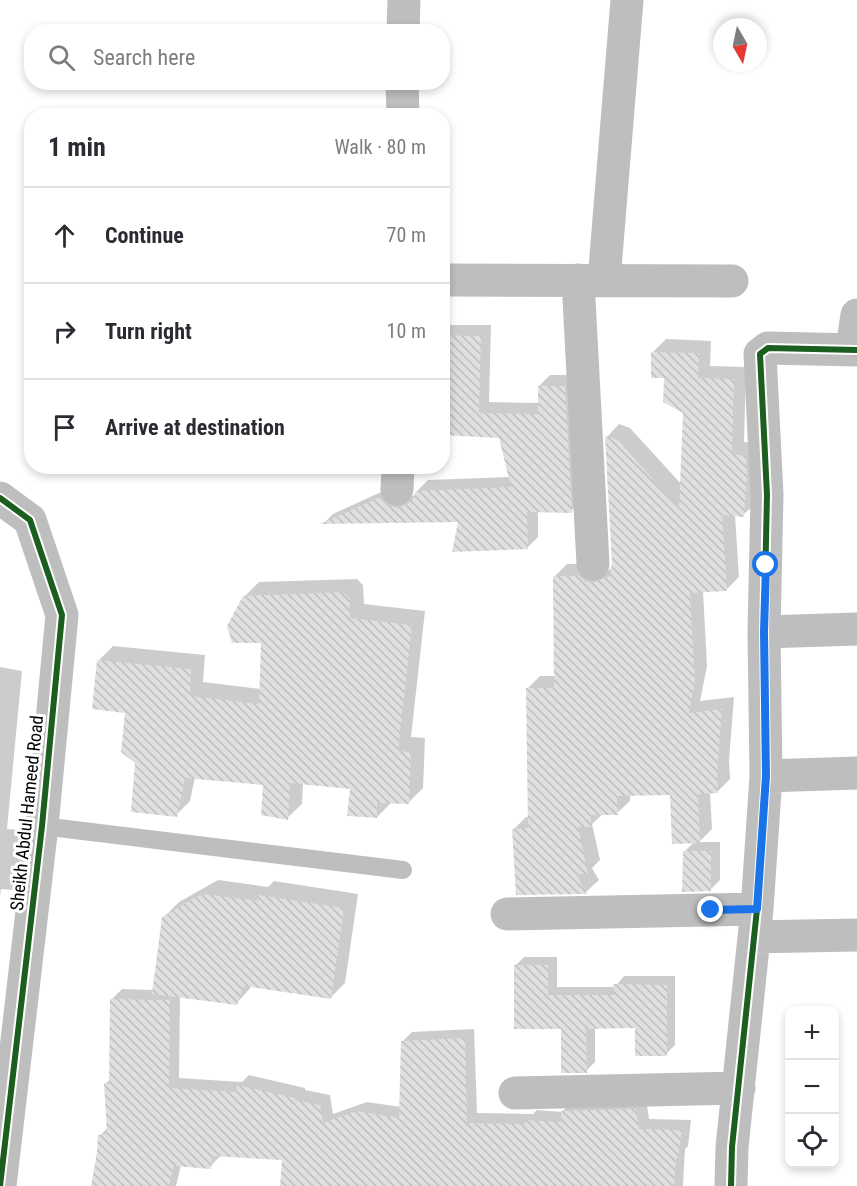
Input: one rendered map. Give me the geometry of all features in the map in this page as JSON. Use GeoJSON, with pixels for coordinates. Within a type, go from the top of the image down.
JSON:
{"type":"FeatureCollection","features":[{"type":"Feature","properties":{"kind":"street"},"geometry":{"type":"LineString","coordinates":[[403,24],[404,0]]}},
{"type":"Feature","properties":{"kind":"street"},"geometry":{"type":"LineString","coordinates":[[593,564],[591,280],[627,0]]}},
{"type":"Feature","properties":{"kind":"street"},"geometry":{"type":"LineString","coordinates":[[402,90],[403,108]]}},
{"type":"Feature","properties":{"kind":"street"},"geometry":{"type":"LineString","coordinates":[[450,280],[732,280]]}},
{"type":"Feature","properties":{"kind":"street"},"geometry":{"type":"LineString","coordinates":[[731,1186],[732,1147],[755,923],[766,776],[764,632],[767,495],[760,354],[768,348],[855,350],[857,315]]}},
{"type":"Feature","properties":{"kind":"street","name":"Sheikh Abdul Hameed Road"},"geometry":{"type":"LineString","coordinates":[[0,498],[15,518],[62,615],[42,826],[0,1186]]}},
{"type":"Feature","properties":{"kind":"street"},"geometry":{"type":"LineString","coordinates":[[764,632],[857,629]]}},
{"type":"Feature","properties":{"kind":"street"},"geometry":{"type":"LineString","coordinates":[[766,776],[857,772]]}},
{"type":"Feature","properties":{"kind":"street"},"geometry":{"type":"LineString","coordinates":[[507,914],[755,923],[857,935]]}},
{"type":"Feature","properties":{"kind":"street"},"geometry":{"type":"LineString","coordinates":[[515,1093],[739,1088]]}},
{"type":"Feature","properties":{"kind":"lane"},"geometry":{"type":"LineString","coordinates":[[42,826],[403,870]]}},
{"type":"Feature","properties":{"kind":"building"},"geometry":{"type":"Polygon","coordinates":[[[450,335],[481,336],[479,413],[538,414],[538,386],[565,386],[572,513],[527,512],[528,549],[452,552],[458,522],[320,524],[380,497],[387,505],[397,508],[413,499],[416,491],[511,487],[499,438],[450,435],[450,335]]]}},
{"type":"Feature","properties":{"kind":"building"},"geometry":{"type":"Polygon","coordinates":[[[651,352],[699,353],[698,378],[734,379],[732,454],[746,456],[744,517],[722,515],[727,591],[690,593],[695,680],[689,713],[722,709],[717,773],[718,793],[698,794],[700,843],[672,844],[670,795],[617,796],[618,815],[591,815],[591,827],[578,827],[588,874],[576,874],[587,894],[516,895],[512,829],[528,828],[526,688],[554,688],[553,576],[579,576],[593,583],[610,576],[612,563],[605,436],[618,440],[679,509],[683,413],[663,402],[664,378],[651,378],[651,352]]]}},
{"type":"Feature","properties":{"kind":"building"},"geometry":{"type":"Polygon","coordinates":[[[342,592],[350,599],[350,618],[412,625],[398,751],[411,752],[409,804],[377,803],[377,818],[347,816],[350,789],[290,783],[288,820],[261,815],[263,785],[185,778],[177,817],[131,812],[135,763],[121,752],[125,713],[92,709],[97,660],[191,669],[190,696],[259,704],[261,643],[232,643],[227,626],[243,596],[342,592]]]}},
{"type":"Feature","properties":{"kind":"building"},"geometry":{"type":"Polygon","coordinates":[[[683,851],[711,851],[711,891],[682,892],[683,851]]]}},
{"type":"Feature","properties":{"kind":"building"},"geometry":{"type":"Polygon","coordinates":[[[202,894],[257,901],[258,895],[344,908],[331,999],[244,986],[237,1005],[152,994],[162,917],[202,894]]]}},
{"type":"Feature","properties":{"kind":"building"},"geometry":{"type":"Polygon","coordinates":[[[514,965],[548,965],[548,995],[614,995],[613,984],[667,985],[667,1056],[635,1056],[635,1028],[586,1029],[587,1073],[561,1073],[561,1029],[514,1029],[514,965]]]}},
{"type":"Feature","properties":{"kind":"building"},"geometry":{"type":"Polygon","coordinates":[[[110,999],[170,1000],[169,1088],[237,1092],[237,1085],[295,1098],[295,1100],[320,1105],[323,1123],[356,1111],[399,1118],[401,1041],[465,1038],[467,1123],[525,1124],[525,1120],[561,1122],[561,1111],[636,1109],[639,1129],[682,1130],[678,1158],[676,1158],[674,1186],[280,1186],[282,1160],[212,1156],[211,1169],[174,1166],[169,1186],[91,1186],[98,1135],[107,1134],[104,1083],[109,1084],[110,999]]]}},
{"type":"Feature","properties":{"kind":"cycle path"},"geometry":{"type":"LineString","coordinates":[[731,1186],[732,1147],[757,909],[766,776],[764,632],[767,495],[760,354],[768,348],[857,350]]}},
{"type":"Feature","properties":{"kind":"cycle path"},"geometry":{"type":"LineString","coordinates":[[0,498],[30,520],[62,615],[42,826],[0,1186]]}},
{"type":"Feature","properties":{"kind":"route"},"geometry":{"type":"LineString","coordinates":[[711,910],[757,909],[766,776],[764,632],[766,565]]}}]}
